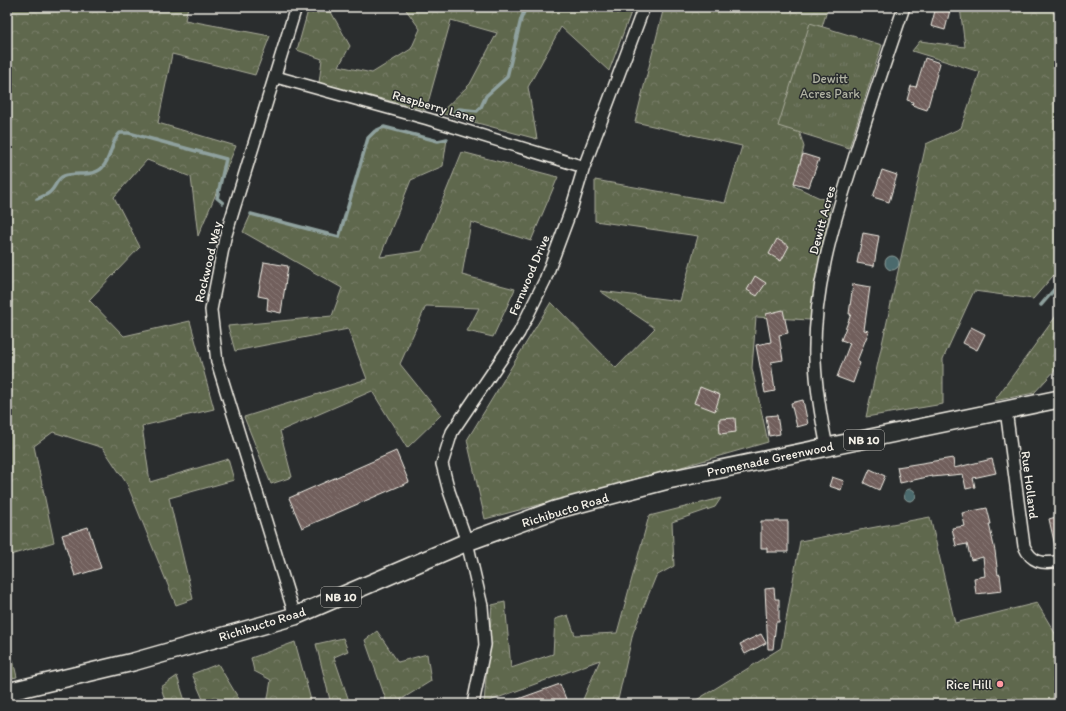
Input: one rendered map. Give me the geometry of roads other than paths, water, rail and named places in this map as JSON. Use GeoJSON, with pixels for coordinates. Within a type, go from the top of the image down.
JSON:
{"type":"FeatureCollection","features":[{"type":"Feature","properties":{"kind":"main road","name":"Promenade Greenwood"},"geometry":{"type":"LineString","coordinates":[[668,480],[1059,399]]}},
{"type":"Feature","properties":{"kind":"main road","name":"Richibucto Road"},"geometry":{"type":"LineString","coordinates":[[7,692],[133,662],[295,616],[467,542],[555,510],[668,480]]}},
{"type":"Feature","properties":{"kind":"street","name":"Rockwood Way"},"geometry":{"type":"LineString","coordinates":[[295,616],[217,362],[211,310],[225,238],[276,77],[296,7]]}},
{"type":"Feature","properties":{"kind":"street","name":"Fernwood Drive"},"geometry":{"type":"LineString","coordinates":[[474,704],[485,645],[482,606],[467,542],[449,491],[442,464],[452,432],[532,310],[545,280],[584,167],[644,7]]}},
{"type":"Feature","properties":{"kind":"street","name":"Dewitt Acres"},"geometry":{"type":"LineString","coordinates":[[827,447],[818,405],[815,359],[821,278],[834,222],[904,7]]}},
{"type":"Feature","properties":{"kind":"street","name":"Raspberry Lane"},"geometry":{"type":"LineString","coordinates":[[276,77],[428,118],[584,167]]}},
{"type":"Feature","properties":{"kind":"street","name":"Rue Holland"},"geometry":{"type":"LineString","coordinates":[[1006,410],[1024,546],[1034,561],[1044,563],[1059,561]]}},
{"type":"Feature","properties":{"kind":"water"},"geometry":{"type":"Polygon","coordinates":[[[889,256],[895,256],[899,260],[899,266],[895,270],[889,270],[885,266],[885,260],[889,256]]]}},
{"type":"Feature","properties":{"kind":"water"},"geometry":{"type":"Polygon","coordinates":[[[908,489],[912,489],[916,495],[912,501],[908,501],[904,497],[904,493],[908,489]]]}},
{"type":"Feature","properties":{"kind":"waterway"},"geometry":{"type":"LineString","coordinates":[[455,111],[459,109],[477,111],[481,107],[486,96],[507,77],[521,19],[525,9],[534,7]]}},
{"type":"Feature","properties":{"kind":"waterway"},"geometry":{"type":"LineString","coordinates":[[251,214],[339,237],[368,138],[375,131],[384,127],[438,141],[447,139]]}},
{"type":"Feature","properties":{"kind":"waterway"},"geometry":{"type":"LineString","coordinates":[[37,199],[49,193],[61,177],[98,171],[108,160],[114,141],[120,133],[129,133],[226,159],[217,198],[223,203]]}},
{"type":"Feature","properties":{"kind":"waterway"},"geometry":{"type":"LineString","coordinates":[[1041,305],[1059,284]]}},
{"type":"Feature","properties":{"kind":"place","name":"Rice Hill"},"geometry":{"type":"Point","coordinates":[1000,684]}},
{"type":"Feature","properties":{"kind":"park label","name":"Dewitt Acres Park"},"geometry":{"type":"Point","coordinates":[830,86]}}]}
